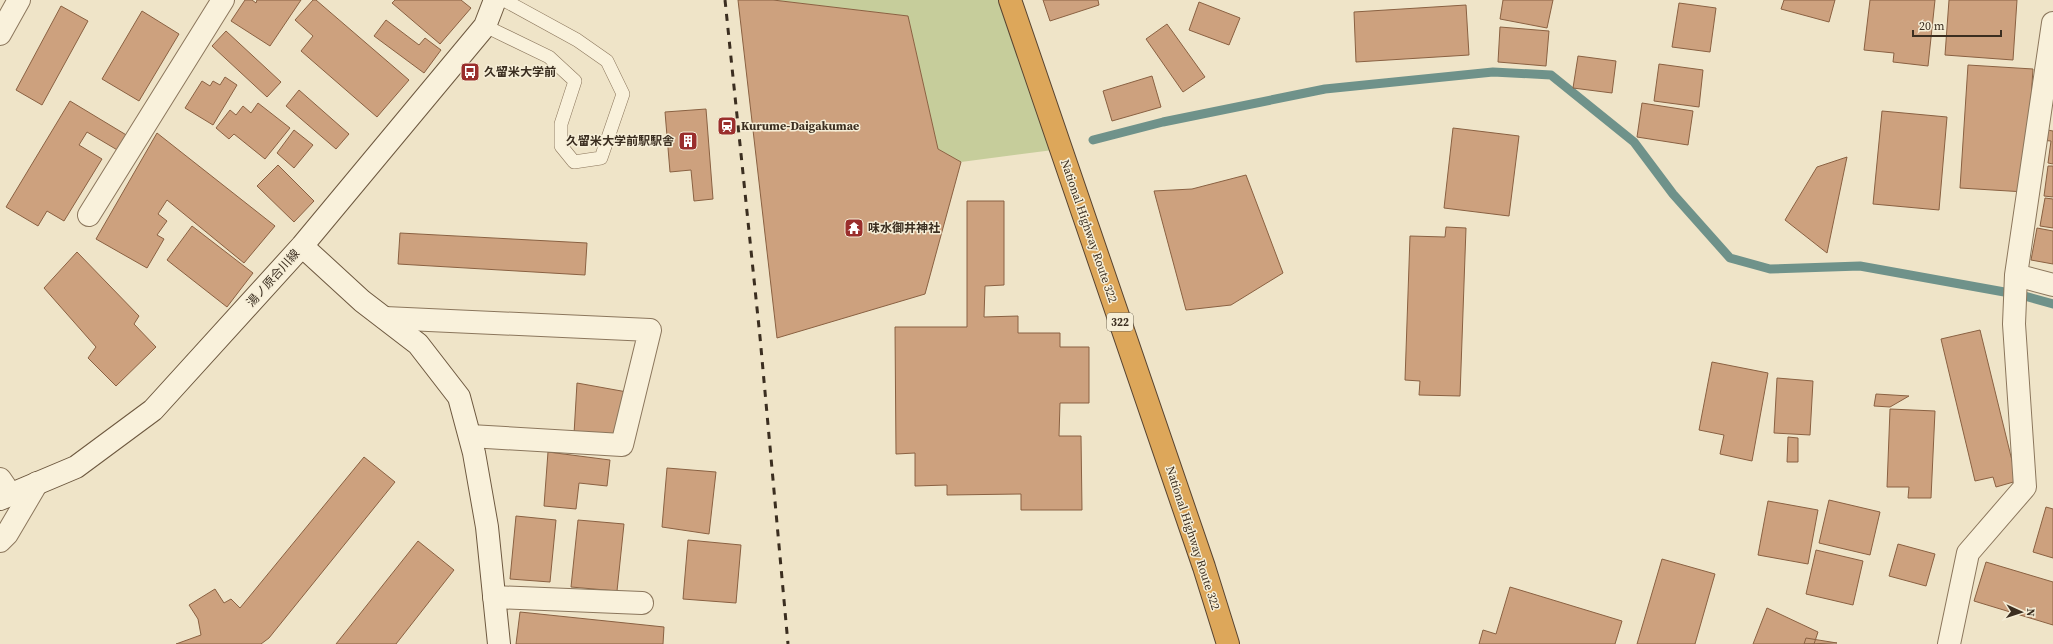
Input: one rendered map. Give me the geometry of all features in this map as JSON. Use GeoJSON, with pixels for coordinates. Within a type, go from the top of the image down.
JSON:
{"type":"FeatureCollection","features":[{"type":"Feature","properties":{"kind":"highway","name":"National Highway Route 322"},"geometry":{"type":"LineString","coordinates":[[1010,0],[1204,566],[1228,644]]}},
{"type":"Feature","properties":{"kind":"street"},"geometry":{"type":"LineString","coordinates":[[0,34],[19,0]]}},
{"type":"Feature","properties":{"kind":"street"},"geometry":{"type":"LineString","coordinates":[[89,215],[222,0]]}},
{"type":"Feature","properties":{"kind":"street","name":"湯ノ原合川線"},"geometry":{"type":"LineString","coordinates":[[4,491],[37,483],[76,467],[153,410],[302,246],[485,26],[495,0]]}},
{"type":"Feature","properties":{"kind":"street"},"geometry":{"type":"LineString","coordinates":[[1949,644],[1968,553],[2025,487],[2014,324],[2016,275],[2053,23]]}},
{"type":"Feature","properties":{"kind":"street"},"geometry":{"type":"LineString","coordinates":[[302,246],[362,301],[418,344],[459,398],[470,436],[487,527],[499,644]]}},
{"type":"Feature","properties":{"kind":"street"},"geometry":{"type":"LineString","coordinates":[[2016,275],[2053,285]]}},
{"type":"Feature","properties":{"kind":"street"},"geometry":{"type":"LineString","coordinates":[[385,318],[650,330],[622,446],[470,436]]}},
{"type":"Feature","properties":{"kind":"street"},"geometry":{"type":"LineString","coordinates":[[0,541],[7,534],[37,483]]}},
{"type":"Feature","properties":{"kind":"street"},"geometry":{"type":"LineString","coordinates":[[494,597],[642,603]]}},
{"type":"Feature","properties":{"kind":"lane"},"geometry":{"type":"LineString","coordinates":[[485,26],[549,57],[575,81],[561,124],[561,146],[574,162],[601,158],[623,94],[607,61],[577,40],[504,0]]}},
{"type":"Feature","properties":{"kind":"green space"},"geometry":{"type":"Polygon","coordinates":[[[773,0],[1010,0],[1061,149],[961,162],[938,149],[908,16],[773,0]]]}},
{"type":"Feature","properties":{"kind":"building"},"geometry":{"type":"Polygon","coordinates":[[[245,0],[252,0],[256,3],[257,0],[301,0],[270,46],[231,21],[245,0]]]}},
{"type":"Feature","properties":{"kind":"building"},"geometry":{"type":"Polygon","coordinates":[[[313,0],[316,0],[409,80],[377,117],[301,51],[313,36],[295,20],[313,0]]]}},
{"type":"Feature","properties":{"kind":"building"},"geometry":{"type":"Polygon","coordinates":[[[395,0],[461,0],[471,8],[440,44],[392,3],[395,0]]]}},
{"type":"Feature","properties":{"kind":"building","name":"味水御井神社"},"geometry":{"type":"Polygon","coordinates":[[[738,0],[773,0],[908,16],[938,149],[961,162],[925,294],[777,338],[738,0]]]}},
{"type":"Feature","properties":{"kind":"building"},"geometry":{"type":"Polygon","coordinates":[[[1043,0],[1098,0],[1099,5],[1050,21],[1043,0]]]}},
{"type":"Feature","properties":{"kind":"building"},"geometry":{"type":"Polygon","coordinates":[[[1503,0],[1553,0],[1547,28],[1500,19],[1503,0]]]}},
{"type":"Feature","properties":{"kind":"building"},"geometry":{"type":"Polygon","coordinates":[[[1784,0],[1835,0],[1829,22],[1781,9],[1784,0]]]}},
{"type":"Feature","properties":{"kind":"building"},"geometry":{"type":"Polygon","coordinates":[[[1870,0],[1935,0],[1928,66],[1893,62],[1894,53],[1864,50],[1870,0]]]}},
{"type":"Feature","properties":{"kind":"building"},"geometry":{"type":"Polygon","coordinates":[[[1949,0],[2017,0],[2013,60],[1945,55],[1949,0]]]}},
{"type":"Feature","properties":{"kind":"building"},"geometry":{"type":"Polygon","coordinates":[[[1199,2],[1240,18],[1229,45],[1189,30],[1199,2]]]}},
{"type":"Feature","properties":{"kind":"building"},"geometry":{"type":"Polygon","coordinates":[[[1679,3],[1716,8],[1710,52],[1672,47],[1679,3]]]}},
{"type":"Feature","properties":{"kind":"building"},"geometry":{"type":"Polygon","coordinates":[[[1466,5],[1469,55],[1356,62],[1354,12],[1466,5]]]}},
{"type":"Feature","properties":{"kind":"building"},"geometry":{"type":"Polygon","coordinates":[[[61,6],[88,21],[42,105],[16,90],[61,6]]]}},
{"type":"Feature","properties":{"kind":"building"},"geometry":{"type":"Polygon","coordinates":[[[142,11],[179,34],[139,101],[102,79],[142,11]]]}},
{"type":"Feature","properties":{"kind":"building"},"geometry":{"type":"Polygon","coordinates":[[[386,20],[419,45],[425,38],[441,50],[424,73],[374,36],[386,20]]]}},
{"type":"Feature","properties":{"kind":"building"},"geometry":{"type":"Polygon","coordinates":[[[1167,24],[1205,77],[1183,92],[1146,39],[1167,24]]]}},
{"type":"Feature","properties":{"kind":"building"},"geometry":{"type":"Polygon","coordinates":[[[1500,27],[1549,31],[1546,66],[1498,62],[1500,27]]]}},
{"type":"Feature","properties":{"kind":"building"},"geometry":{"type":"Polygon","coordinates":[[[226,31],[281,82],[267,97],[212,46],[226,31]]]}},
{"type":"Feature","properties":{"kind":"building"},"geometry":{"type":"Polygon","coordinates":[[[1578,56],[1616,61],[1612,93],[1573,88],[1578,56]]]}},
{"type":"Feature","properties":{"kind":"building"},"geometry":{"type":"Polygon","coordinates":[[[1659,64],[1703,70],[1699,107],[1654,101],[1659,64]]]}},
{"type":"Feature","properties":{"kind":"building"},"geometry":{"type":"Polygon","coordinates":[[[1968,65],[2033,69],[2025,192],[1960,188],[1968,65]]]}},
{"type":"Feature","properties":{"kind":"building"},"geometry":{"type":"Polygon","coordinates":[[[1152,76],[1161,107],[1112,121],[1103,91],[1152,76]]]}},
{"type":"Feature","properties":{"kind":"building"},"geometry":{"type":"Polygon","coordinates":[[[225,77],[237,85],[213,125],[185,108],[202,81],[210,86],[213,81],[220,85],[225,77]]]}},
{"type":"Feature","properties":{"kind":"building"},"geometry":{"type":"Polygon","coordinates":[[[299,90],[349,134],[336,149],[286,106],[299,90]]]}},
{"type":"Feature","properties":{"kind":"building"},"geometry":{"type":"Polygon","coordinates":[[[70,101],[128,136],[119,151],[87,132],[79,145],[102,159],[64,221],[47,211],[38,226],[6,207],[70,101]]]}},
{"type":"Feature","properties":{"kind":"building"},"geometry":{"type":"Polygon","coordinates":[[[258,103],[290,128],[265,159],[234,134],[229,139],[216,128],[230,110],[236,115],[243,106],[251,113],[258,103]]]}},
{"type":"Feature","properties":{"kind":"building"},"geometry":{"type":"Polygon","coordinates":[[[1642,103],[1693,111],[1688,145],[1637,137],[1642,103]]]}},
{"type":"Feature","properties":{"kind":"building","name":"久留米大学前駅駅舎"},"geometry":{"type":"Polygon","coordinates":[[[706,109],[713,199],[694,201],[691,170],[670,172],[665,112],[706,109]]]}},
{"type":"Feature","properties":{"kind":"building"},"geometry":{"type":"Polygon","coordinates":[[[1882,111],[1947,117],[1939,210],[1873,204],[1882,111]]]}},
{"type":"Feature","properties":{"kind":"building"},"geometry":{"type":"Polygon","coordinates":[[[1453,128],[1519,136],[1509,216],[1444,208],[1453,128]]]}},
{"type":"Feature","properties":{"kind":"building"},"geometry":{"type":"Polygon","coordinates":[[[2042,129],[2053,131],[2053,164],[2048,163],[2051,141],[2040,140],[2042,129]]]}},
{"type":"Feature","properties":{"kind":"building"},"geometry":{"type":"Polygon","coordinates":[[[294,130],[313,145],[294,168],[277,153],[294,130]]]}},
{"type":"Feature","properties":{"kind":"building"},"geometry":{"type":"Polygon","coordinates":[[[157,133],[275,226],[244,263],[167,200],[158,214],[167,221],[157,235],[164,239],[147,268],[96,239],[157,133]]]}},
{"type":"Feature","properties":{"kind":"building"},"geometry":{"type":"Polygon","coordinates":[[[1847,157],[1827,253],[1785,220],[1817,167],[1847,157]]]}},
{"type":"Feature","properties":{"kind":"building"},"geometry":{"type":"Polygon","coordinates":[[[278,165],[314,201],[294,222],[257,186],[278,165]]]}},
{"type":"Feature","properties":{"kind":"building"},"geometry":{"type":"Polygon","coordinates":[[[2048,166],[2053,166],[2053,197],[2044,196],[2048,166]]]}},
{"type":"Feature","properties":{"kind":"building"},"geometry":{"type":"Polygon","coordinates":[[[1246,175],[1283,273],[1231,305],[1186,310],[1154,191],[1192,189],[1246,175]]]}},
{"type":"Feature","properties":{"kind":"building"},"geometry":{"type":"Polygon","coordinates":[[[2045,198],[2053,199],[2053,228],[2040,226],[2045,198]]]}},
{"type":"Feature","properties":{"kind":"building"},"geometry":{"type":"Polygon","coordinates":[[[967,201],[1004,201],[1004,285],[985,286],[984,317],[1018,316],[1018,333],[1060,333],[1060,347],[1089,347],[1089,403],[1060,403],[1059,436],[1081,436],[1082,510],[1021,510],[1021,494],[947,495],[947,485],[915,486],[915,453],[896,454],[895,327],[967,327],[967,201]]]}},
{"type":"Feature","properties":{"kind":"building"},"geometry":{"type":"Polygon","coordinates":[[[192,226],[253,273],[227,307],[167,260],[192,226]]]}},
{"type":"Feature","properties":{"kind":"building"},"geometry":{"type":"Polygon","coordinates":[[[1446,227],[1466,228],[1460,396],[1419,395],[1420,381],[1405,380],[1410,236],[1445,237],[1446,227]]]}},
{"type":"Feature","properties":{"kind":"building"},"geometry":{"type":"Polygon","coordinates":[[[2037,228],[2053,231],[2053,264],[2031,260],[2037,228]]]}},
{"type":"Feature","properties":{"kind":"building"},"geometry":{"type":"Polygon","coordinates":[[[400,233],[587,243],[585,275],[398,264],[400,233]]]}},
{"type":"Feature","properties":{"kind":"building"},"geometry":{"type":"Polygon","coordinates":[[[77,252],[139,316],[134,324],[156,347],[116,386],[88,358],[96,347],[44,288],[77,252]]]}},
{"type":"Feature","properties":{"kind":"building"},"geometry":{"type":"Polygon","coordinates":[[[1980,330],[2017,481],[1996,487],[1993,477],[1975,481],[1941,339],[1980,330]]]}},
{"type":"Feature","properties":{"kind":"building"},"geometry":{"type":"Polygon","coordinates":[[[1712,362],[1768,373],[1752,461],[1720,454],[1724,435],[1699,430],[1712,362]]]}},
{"type":"Feature","properties":{"kind":"building"},"geometry":{"type":"Polygon","coordinates":[[[1777,378],[1813,381],[1810,435],[1774,433],[1777,378]]]}},
{"type":"Feature","properties":{"kind":"building"},"geometry":{"type":"Polygon","coordinates":[[[577,383],[627,392],[617,436],[574,434],[577,383]]]}},
{"type":"Feature","properties":{"kind":"building"},"geometry":{"type":"Polygon","coordinates":[[[1876,394],[1909,396],[1890,407],[1874,406],[1876,394]]]}},
{"type":"Feature","properties":{"kind":"building"},"geometry":{"type":"Polygon","coordinates":[[[1890,409],[1935,411],[1931,498],[1908,498],[1909,487],[1887,487],[1890,409]]]}},
{"type":"Feature","properties":{"kind":"building"},"geometry":{"type":"Polygon","coordinates":[[[1788,437],[1798,438],[1798,462],[1787,462],[1788,437]]]}},
{"type":"Feature","properties":{"kind":"building"},"geometry":{"type":"Polygon","coordinates":[[[548,452],[610,460],[607,486],[579,483],[576,509],[544,506],[548,452]]]}},
{"type":"Feature","properties":{"kind":"building"},"geometry":{"type":"Polygon","coordinates":[[[364,457],[395,482],[269,638],[261,644],[176,644],[201,635],[198,619],[189,605],[215,589],[224,603],[231,599],[240,608],[364,457]]]}},
{"type":"Feature","properties":{"kind":"building"},"geometry":{"type":"Polygon","coordinates":[[[667,468],[716,472],[709,534],[662,527],[667,468]]]}},
{"type":"Feature","properties":{"kind":"building"},"geometry":{"type":"Polygon","coordinates":[[[1829,500],[1880,512],[1870,555],[1819,543],[1829,500]]]}},
{"type":"Feature","properties":{"kind":"building"},"geometry":{"type":"Polygon","coordinates":[[[1768,501],[1818,510],[1808,564],[1758,555],[1768,501]]]}},
{"type":"Feature","properties":{"kind":"building"},"geometry":{"type":"Polygon","coordinates":[[[2046,507],[2053,509],[2053,558],[2033,552],[2046,507]]]}},
{"type":"Feature","properties":{"kind":"building"},"geometry":{"type":"Polygon","coordinates":[[[516,516],[556,520],[550,582],[510,579],[516,516]]]}},
{"type":"Feature","properties":{"kind":"building"},"geometry":{"type":"Polygon","coordinates":[[[578,520],[624,524],[617,591],[571,587],[578,520]]]}},
{"type":"Feature","properties":{"kind":"building"},"geometry":{"type":"Polygon","coordinates":[[[688,540],[741,545],[736,603],[683,599],[688,540]]]}},
{"type":"Feature","properties":{"kind":"building"},"geometry":{"type":"Polygon","coordinates":[[[418,541],[454,570],[396,644],[336,644],[418,541]]]}},
{"type":"Feature","properties":{"kind":"building"},"geometry":{"type":"Polygon","coordinates":[[[1898,544],[1935,554],[1926,586],[1889,576],[1898,544]]]}},
{"type":"Feature","properties":{"kind":"building"},"geometry":{"type":"Polygon","coordinates":[[[1816,550],[1863,561],[1853,605],[1806,594],[1816,550]]]}},
{"type":"Feature","properties":{"kind":"building"},"geometry":{"type":"Polygon","coordinates":[[[1662,559],[1715,574],[1695,644],[1637,644],[1662,559]]]}},
{"type":"Feature","properties":{"kind":"building"},"geometry":{"type":"Polygon","coordinates":[[[1986,562],[2053,582],[2053,625],[1974,601],[1986,562]]]}},
{"type":"Feature","properties":{"kind":"building"},"geometry":{"type":"Polygon","coordinates":[[[1510,587],[1622,621],[1615,644],[1479,644],[1483,630],[1496,634],[1510,587]]]}},
{"type":"Feature","properties":{"kind":"building"},"geometry":{"type":"Polygon","coordinates":[[[1767,608],[1818,632],[1814,644],[1753,644],[1767,608]]]}},
{"type":"Feature","properties":{"kind":"building"},"geometry":{"type":"Polygon","coordinates":[[[520,612],[664,627],[663,644],[516,644],[520,612]]]}},
{"type":"Feature","properties":{"kind":"building"},"geometry":{"type":"Polygon","coordinates":[[[1806,638],[1837,643],[1804,644],[1806,638]]]}},
{"type":"Feature","properties":{"kind":"waterway"},"geometry":{"type":"LineString","coordinates":[[1093,140],[1163,122],[1325,89],[1493,72],[1551,75],[1634,142],[1673,194],[1730,258],[1770,269],[1860,266],[2021,295],[2053,304]]}},
{"type":"Feature","properties":{"kind":"railway"},"geometry":{"type":"LineString","coordinates":[[725,0],[760,337],[788,644]]}},
{"type":"Feature","properties":{"kind":"place","name":"久留米大学前"},"geometry":{"type":"Point","coordinates":[470,72]}},
{"type":"Feature","properties":{"kind":"place","name":"Kurume-Daigakumae"},"geometry":{"type":"Point","coordinates":[727,126]}},
{"type":"Feature","properties":{"kind":"place","name":"久留米大学前駅駅舎"},"geometry":{"type":"Point","coordinates":[688,141]}},
{"type":"Feature","properties":{"kind":"place","name":"味水御井神社"},"geometry":{"type":"Point","coordinates":[854,228]}}]}
